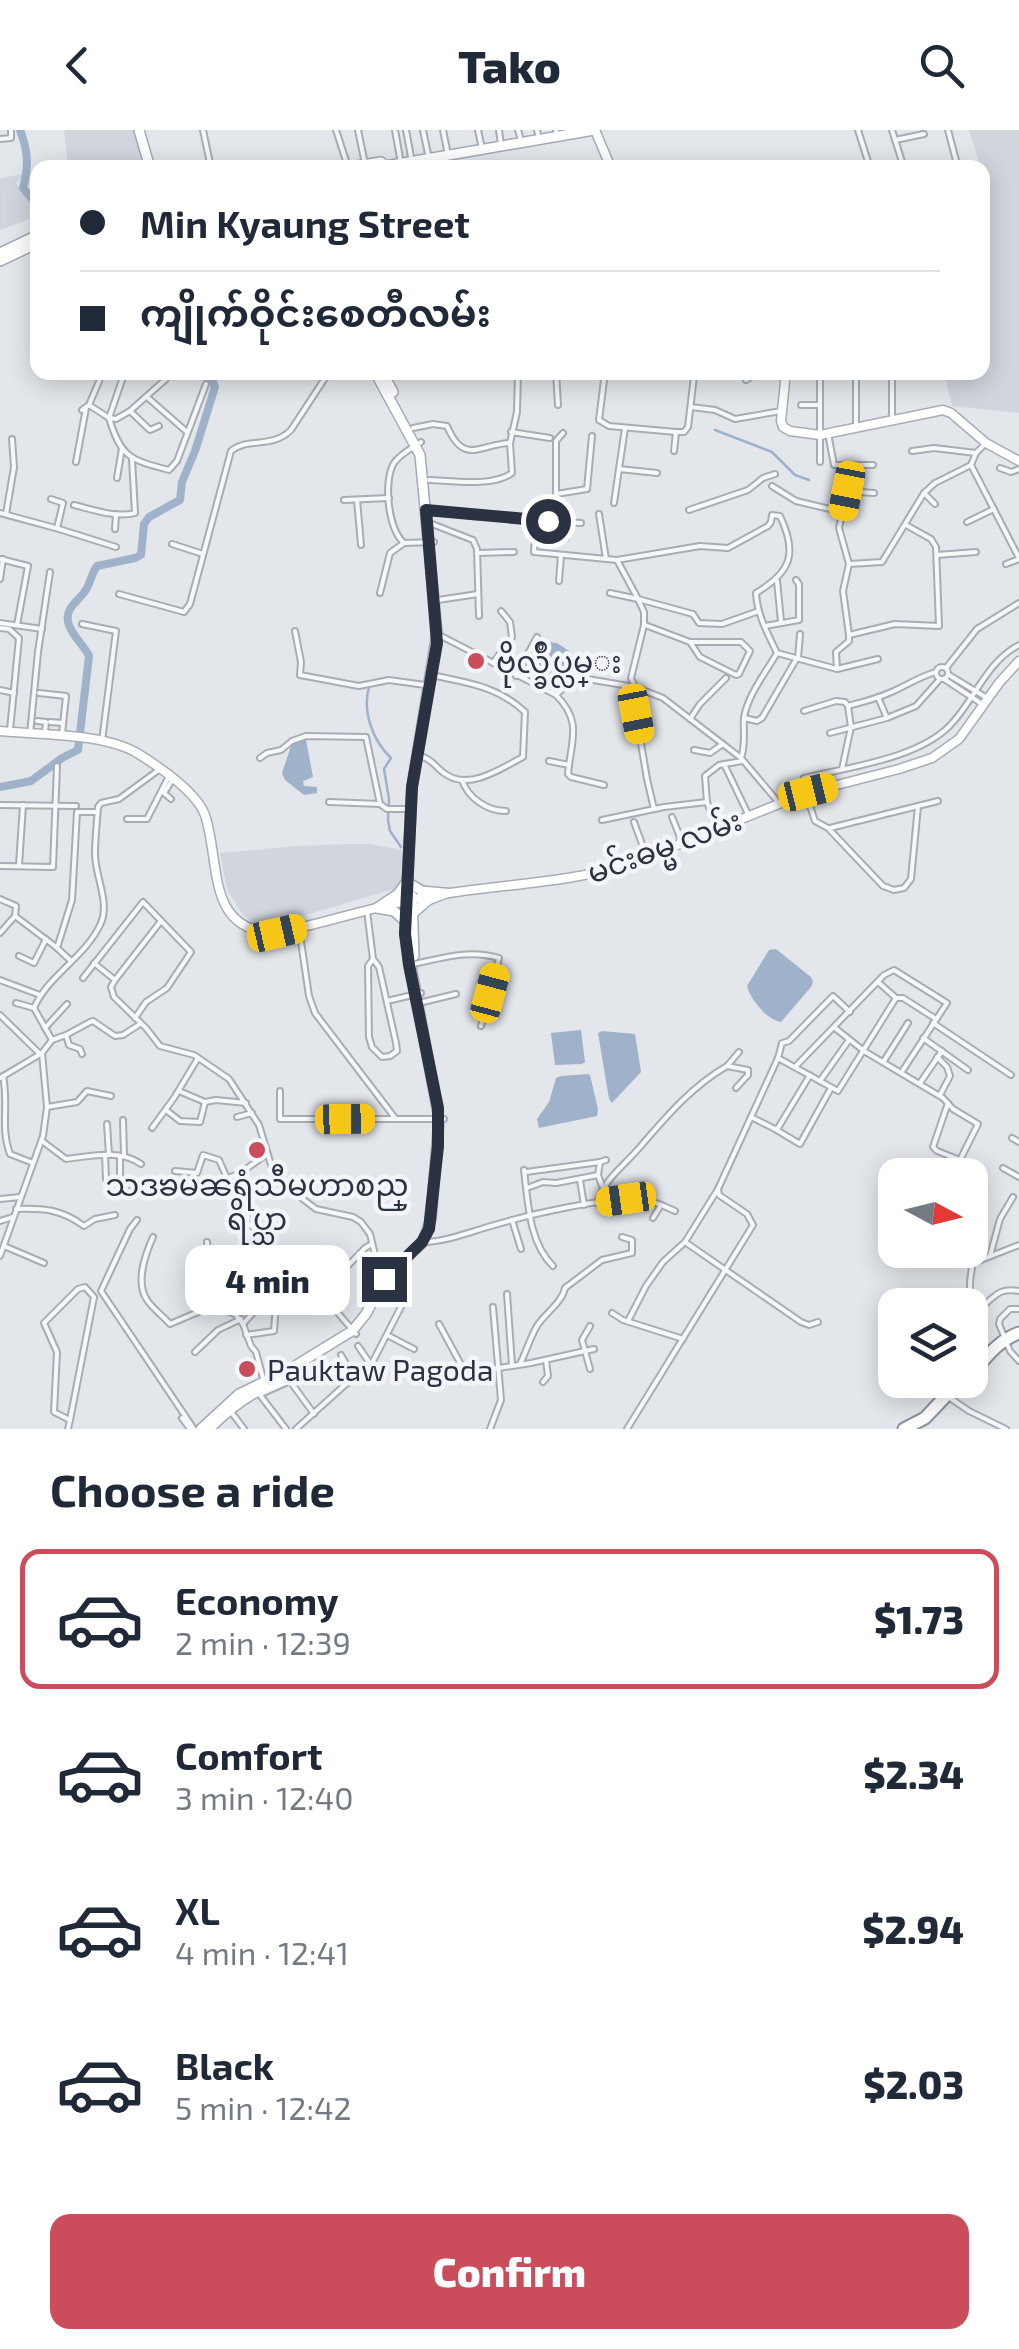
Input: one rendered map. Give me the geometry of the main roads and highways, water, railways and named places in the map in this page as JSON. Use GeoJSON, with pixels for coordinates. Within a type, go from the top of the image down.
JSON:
{"type":"FeatureCollection","features":[{"type":"Feature","properties":{"kind":"highway"},"geometry":{"type":"LineString","coordinates":[[988,1353],[1003,1338],[1019,1331]]}},
{"type":"Feature","properties":{"kind":"highway"},"geometry":{"type":"LineString","coordinates":[[913,1429],[947,1398]]}},
{"type":"Feature","properties":{"kind":"highway"},"geometry":{"type":"LineString","coordinates":[[904,1429],[926,1419]]}},
{"type":"Feature","properties":{"kind":"main road"},"geometry":{"type":"LineString","coordinates":[[141,130],[150,160]]}},
{"type":"Feature","properties":{"kind":"main road"},"geometry":{"type":"LineString","coordinates":[[403,160],[519,134],[558,130]]}},
{"type":"Feature","properties":{"kind":"main road"},"geometry":{"type":"LineString","coordinates":[[404,160],[500,139],[595,130],[608,160]]}},
{"type":"Feature","properties":{"kind":"main road"},"geometry":{"type":"LineString","coordinates":[[4,255],[30,240]]}},
{"type":"Feature","properties":{"kind":"main road"},"geometry":{"type":"LineString","coordinates":[[4,255],[30,246]]}},
{"type":"Feature","properties":{"kind":"main road"},"geometry":{"type":"LineString","coordinates":[[383,380],[413,428],[418,444],[432,524],[431,542]]}},
{"type":"Feature","properties":{"kind":"main road"},"geometry":{"type":"LineString","coordinates":[[195,1429],[238,1394],[288,1377],[312,1359],[337,1348],[354,1332],[386,1281],[432,1236],[440,1116],[412,965],[409,900],[412,809],[437,643],[436,601],[428,463],[383,380]]}},
{"type":"Feature","properties":{"kind":"main road"},"geometry":{"type":"LineString","coordinates":[[785,380],[780,421],[787,430],[824,434],[947,411],[986,443],[1019,461]]}},
{"type":"Feature","properties":{"kind":"main road"},"geometry":{"type":"LineString","coordinates":[[412,809],[442,636],[436,601]]}},
{"type":"Feature","properties":{"kind":"main road","name":"မင်းဓမ္မ လမ်း"},"geometry":{"type":"LineString","coordinates":[[5,732],[115,743],[160,769],[197,801],[204,814],[218,888],[235,918],[252,931],[277,933],[446,893],[603,872],[806,793],[932,758],[959,739],[1019,661]]}},
{"type":"Feature","properties":{"kind":"main road"},"geometry":{"type":"LineString","coordinates":[[410,884],[422,891],[446,893]]}},
{"type":"Feature","properties":{"kind":"main road"},"geometry":{"type":"LineString","coordinates":[[372,910],[410,884]]}},
{"type":"Feature","properties":{"kind":"main road"},"geometry":{"type":"LineString","coordinates":[[409,918],[428,900],[446,893]]}},
{"type":"Feature","properties":{"kind":"main road"},"geometry":{"type":"LineString","coordinates":[[372,910],[394,910],[409,918]]}},
{"type":"Feature","properties":{"kind":"main road"},"geometry":{"type":"LineString","coordinates":[[386,1281],[425,1242]]}},
{"type":"Feature","properties":{"kind":"main road"},"geometry":{"type":"LineString","coordinates":[[209,1429],[235,1404],[263,1387]]}},
{"type":"Feature","properties":{"kind":"water"},"geometry":{"type":"Polygon","coordinates":[[[538,641],[557,643],[569,651],[566,675],[530,676],[523,669],[538,641]]]}},
{"type":"Feature","properties":{"kind":"water"},"geometry":{"type":"Polygon","coordinates":[[[306,740],[313,777],[303,781],[304,786],[317,787],[317,793],[304,795],[282,773],[291,746],[306,740]]]}},
{"type":"Feature","properties":{"kind":"water"},"geometry":{"type":"Polygon","coordinates":[[[776,949],[813,982],[781,1022],[760,1008],[747,986],[769,950],[776,949]]]}},
{"type":"Feature","properties":{"kind":"water"},"geometry":{"type":"Polygon","coordinates":[[[581,1030],[585,1062],[555,1065],[551,1033],[581,1030]]]}},
{"type":"Feature","properties":{"kind":"water"},"geometry":{"type":"Polygon","coordinates":[[[598,1033],[635,1034],[641,1072],[612,1103],[598,1033]]]}},
{"type":"Feature","properties":{"kind":"water"},"geometry":{"type":"Polygon","coordinates":[[[588,1074],[597,1116],[539,1128],[537,1119],[549,1102],[556,1078],[588,1074]]]}},
{"type":"Feature","properties":{"kind":"waterway"},"geometry":{"type":"LineString","coordinates":[[20,130],[27,159],[23,188],[30,196]]}},
{"type":"Feature","properties":{"kind":"waterway"},"geometry":{"type":"LineString","coordinates":[[0,787],[31,781],[78,750],[89,656],[70,627],[69,612],[97,566],[141,555],[144,524],[149,517],[180,500],[182,482],[215,387],[212,380]]}},
{"type":"Feature","properties":{"kind":"waterway"},"geometry":{"type":"LineString","coordinates":[[715,430],[772,452],[795,475],[809,480]]}},
{"type":"Feature","properties":{"kind":"waterway"},"geometry":{"type":"LineString","coordinates":[[369,687],[371,726],[391,758],[384,769],[388,820],[401,847]]}},
{"type":"Feature","properties":{"kind":"place","name":"ဗိုလ္ခ်ဳပ္လမ္း"},"geometry":{"type":"Point","coordinates":[476,661]}},
{"type":"Feature","properties":{"kind":"place","name":"သဒၶမၼရံသီမဟာစည္ ရိပ္သာ"},"geometry":{"type":"Point","coordinates":[257,1150]}},
{"type":"Feature","properties":{"kind":"place","name":"Pauktaw Pagoda"},"geometry":{"type":"Point","coordinates":[247,1369]}}]}
